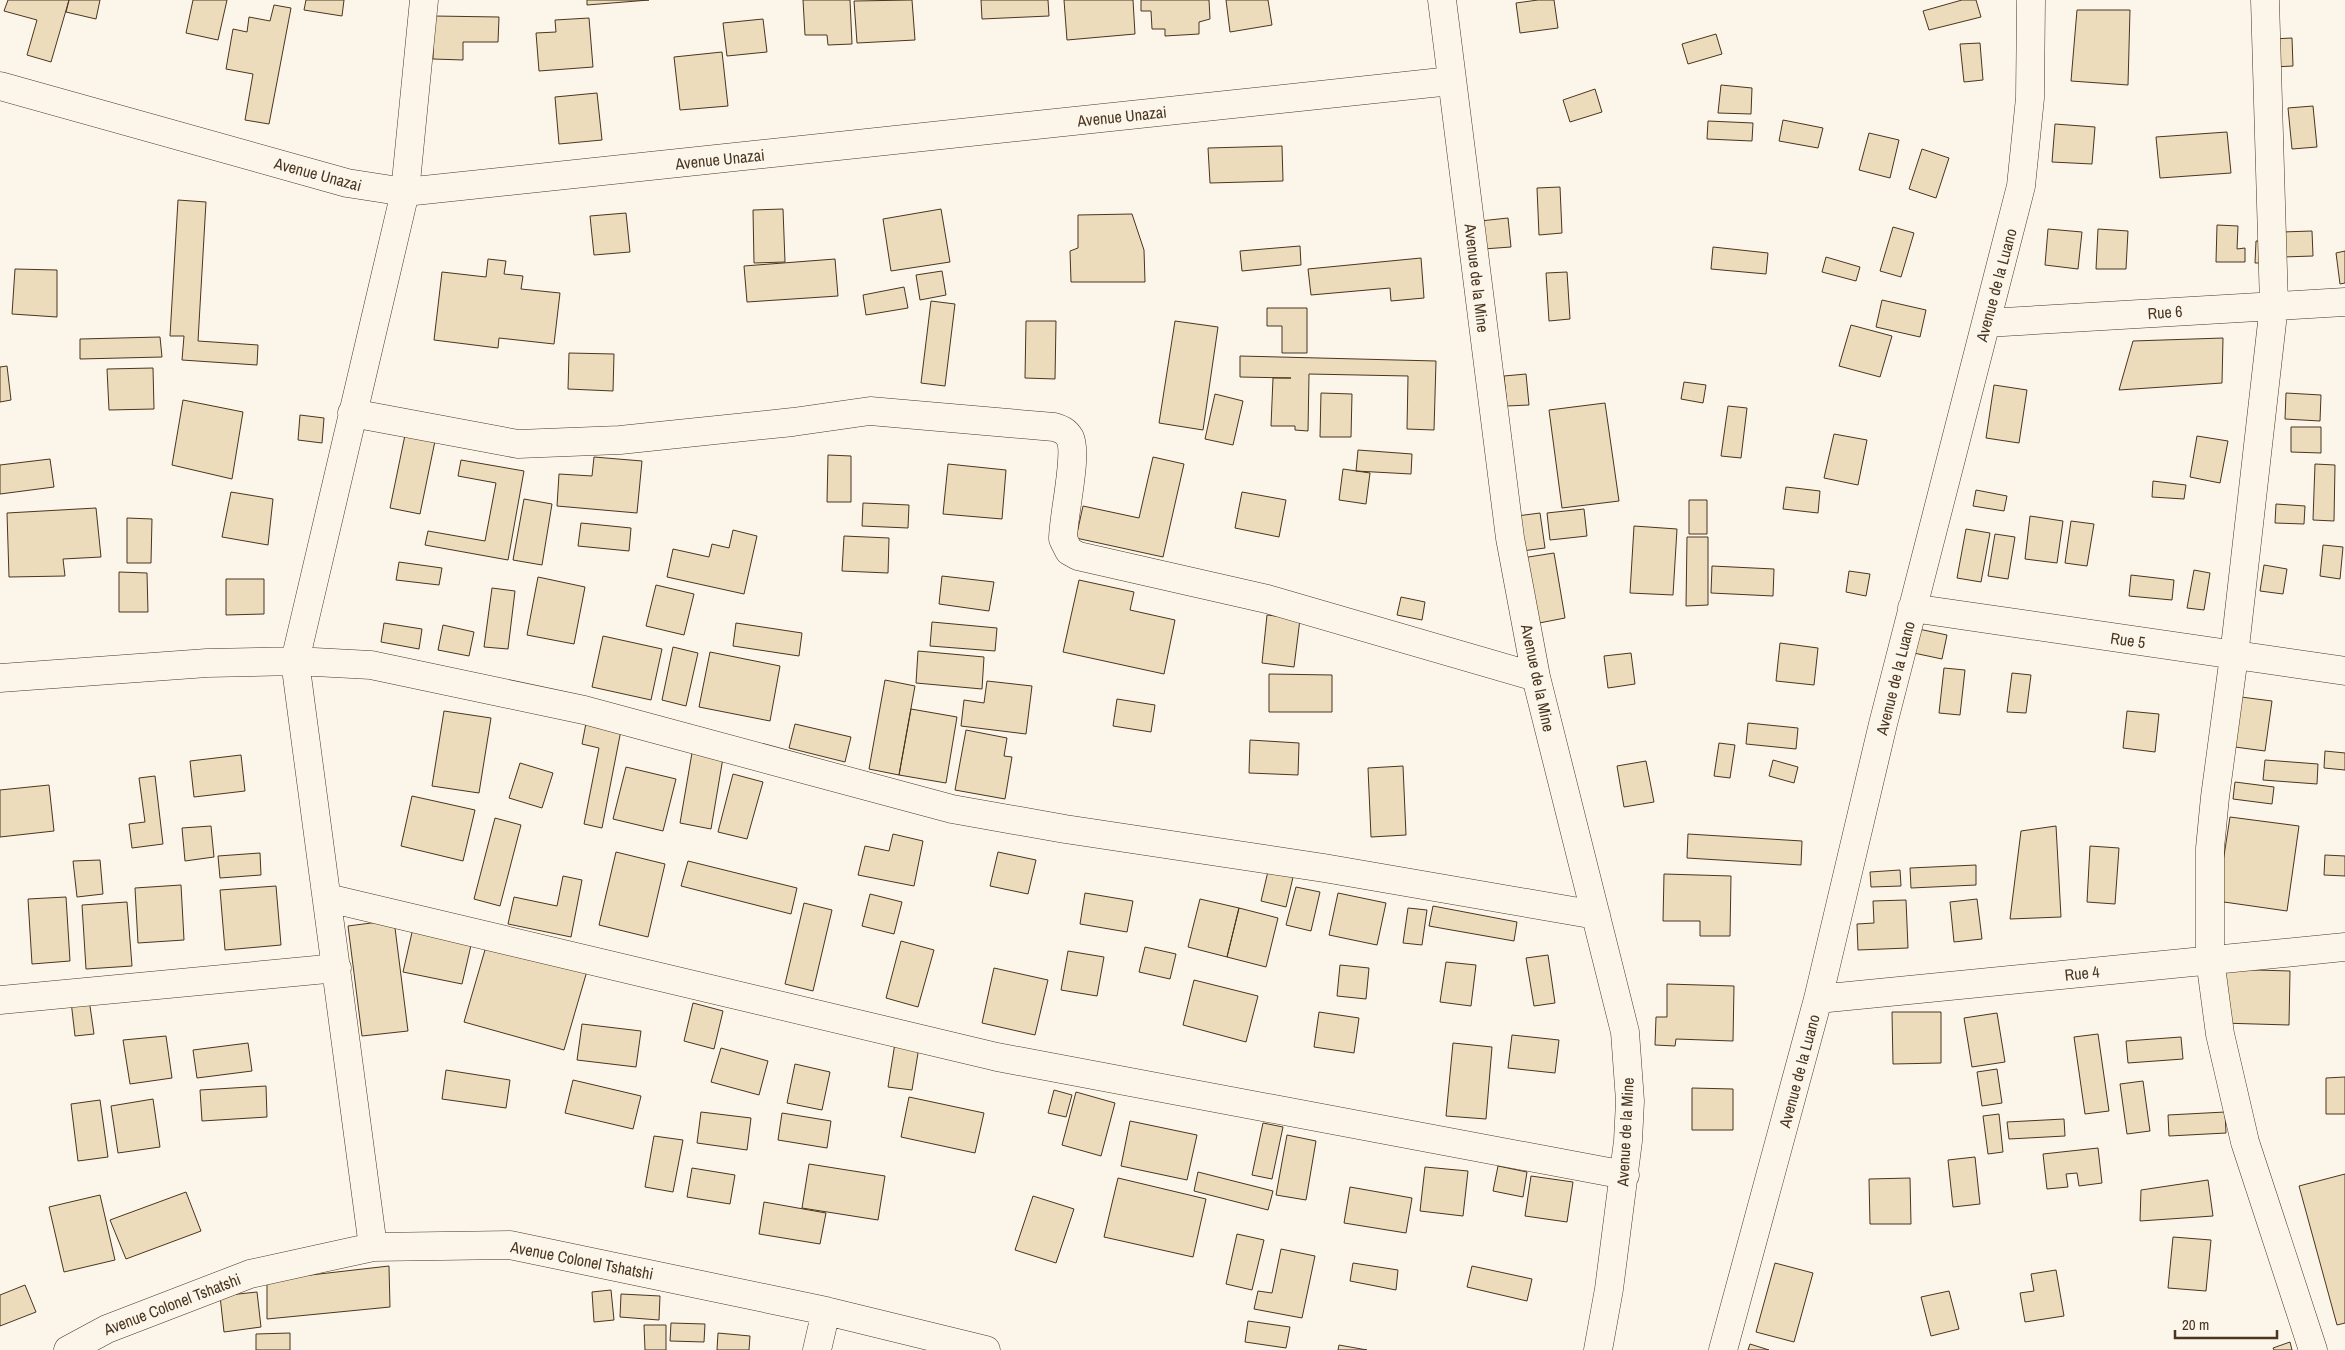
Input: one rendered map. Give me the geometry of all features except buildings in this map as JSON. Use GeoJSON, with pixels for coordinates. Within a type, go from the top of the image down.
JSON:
{"type":"FeatureCollection","features":[{"type":"Feature","properties":{"kind":"street"},"geometry":{"type":"LineString","coordinates":[[373,1247],[295,661],[405,192],[424,0]]}},
{"type":"Feature","properties":{"kind":"street","name":"Avenue de la Mine"},"geometry":{"type":"LineString","coordinates":[[1442,0],[1510,538],[1536,676],[1625,1032],[1630,1101],[1625,1175],[1598,1350]]}},
{"type":"Feature","properties":{"kind":"street","name":"Avenue de la Luano"},"geometry":{"type":"LineString","coordinates":[[1723,1350],[1818,1000],[1912,608],[2021,186],[2030,98],[2031,0]]}},
{"type":"Feature","properties":{"kind":"street"},"geometry":{"type":"LineString","coordinates":[[2265,0],[2274,305],[2210,848],[2210,959],[2220,1034],[2245,1142],[2312,1350]]}},
{"type":"Feature","properties":{"kind":"street","name":"Avenue Unazai"},"geometry":{"type":"LineString","coordinates":[[0,86],[347,183],[405,192],[1451,81]]}},
{"type":"Feature","properties":{"kind":"street","name":"Rue 6"},"geometry":{"type":"LineString","coordinates":[[1986,323],[2345,302]]}},
{"type":"Feature","properties":{"kind":"street"},"geometry":{"type":"LineString","coordinates":[[352,413],[518,444],[620,440],[793,422],[870,411],[1054,427],[1066,432],[1072,444],[1063,539],[1069,551],[1078,556],[1267,599],[1536,676]]}},
{"type":"Feature","properties":{"kind":"street","name":"Rue 5"},"geometry":{"type":"LineString","coordinates":[[1912,608],[2345,672]]}},
{"type":"Feature","properties":{"kind":"street"},"geometry":{"type":"LineString","coordinates":[[0,678],[208,663],[295,661],[370,665],[584,710],[952,809],[1065,829],[1324,868],[1596,915]]}},
{"type":"Feature","properties":{"kind":"street"},"geometry":{"type":"LineString","coordinates":[[328,898],[997,1057],[1625,1175]]}},
{"type":"Feature","properties":{"kind":"street","name":"Rue 4"},"geometry":{"type":"LineString","coordinates":[[1818,1000],[2210,959],[2345,947]]}},
{"type":"Feature","properties":{"kind":"street"},"geometry":{"type":"LineString","coordinates":[[0,1000],[337,968]]}},
{"type":"Feature","properties":{"kind":"street","name":"Avenue Colonel Tshatshi"},"geometry":{"type":"LineString","coordinates":[[68,1350],[108,1339],[250,1274],[373,1247],[510,1244],[826,1311],[986,1350]]}},
{"type":"Feature","properties":{"kind":"street"},"geometry":{"type":"LineString","coordinates":[[817,1350],[826,1311]]}}]}
